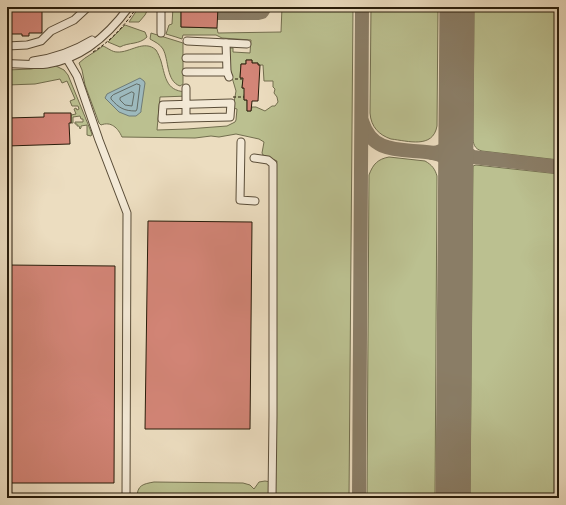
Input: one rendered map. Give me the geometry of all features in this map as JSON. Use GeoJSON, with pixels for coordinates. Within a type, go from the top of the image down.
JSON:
{"type":"FeatureCollection","features":[{"type":"Feature","properties":{"kind":"street"},"geometry":{"type":"LineString","coordinates":[[7,46],[27,45],[41,41],[51,32],[74,20],[88,7]]}},
{"type":"Feature","properties":{"kind":"street"},"geometry":{"type":"LineString","coordinates":[[7,64],[46,64],[63,56],[77,55],[91,46],[111,28],[129,7]]}},
{"type":"Feature","properties":{"kind":"street"},"geometry":{"type":"LineString","coordinates":[[161,7],[161,34]]}},
{"type":"Feature","properties":{"kind":"street"},"geometry":{"type":"LineString","coordinates":[[186,41],[247,44]]}},
{"type":"Feature","properties":{"kind":"street"},"geometry":{"type":"LineString","coordinates":[[186,72],[229,76],[226,58],[226,43]]}},
{"type":"Feature","properties":{"kind":"street"},"geometry":{"type":"LineString","coordinates":[[63,56],[77,76],[99,140],[128,213],[126,498]]}},
{"type":"Feature","properties":{"kind":"street"},"geometry":{"type":"LineString","coordinates":[[186,58],[226,58]]}},
{"type":"Feature","properties":{"kind":"street"},"geometry":{"type":"LineString","coordinates":[[186,88],[186,118]]}},
{"type":"Feature","properties":{"kind":"street"},"geometry":{"type":"LineString","coordinates":[[231,103],[230,117],[186,118],[162,119],[163,105],[231,103]]}},
{"type":"Feature","properties":{"kind":"street"},"geometry":{"type":"LineString","coordinates":[[241,142],[240,200],[255,201]]}},
{"type":"Feature","properties":{"kind":"street"},"geometry":{"type":"LineString","coordinates":[[254,158],[268,160],[273,164],[272,498]]}},
{"type":"Feature","properties":{"kind":"path"},"geometry":{"type":"LineString","coordinates":[[229,76],[242,79]]}},
{"type":"Feature","properties":{"kind":"path"},"geometry":{"type":"LineString","coordinates":[[233,97],[244,97]]}},
{"type":"Feature","properties":{"kind":"green space"},"geometry":{"type":"Polygon","coordinates":[[[139,7],[149,7],[139,22],[129,22],[139,7]]]}},
{"type":"Feature","properties":{"kind":"green space"},"geometry":{"type":"Polygon","coordinates":[[[173,7],[181,7],[181,27],[217,28],[218,33],[281,32],[282,7],[353,7],[349,498],[273,498],[277,161],[263,155],[264,142],[259,139],[236,134],[219,137],[211,136],[195,138],[122,137],[114,126],[108,124],[101,125],[99,123],[85,85],[79,63],[103,46],[117,52],[127,51],[142,46],[151,47],[156,50],[158,54],[166,79],[171,87],[176,90],[189,92],[189,96],[160,97],[157,130],[227,126],[235,122],[237,109],[233,108],[236,91],[228,64],[229,48],[233,48],[233,52],[250,53],[251,40],[222,38],[216,35],[183,35],[182,39],[166,34],[169,25],[172,24],[173,7]],[[246,60],[246,64],[241,64],[240,77],[245,78],[243,80],[242,88],[247,89],[244,95],[244,100],[247,100],[247,111],[251,111],[252,107],[256,107],[265,111],[272,106],[275,106],[278,102],[274,93],[275,89],[273,87],[273,81],[264,81],[263,65],[252,63],[252,60],[246,60]]]}},
{"type":"Feature","properties":{"kind":"green space"},"geometry":{"type":"Polygon","coordinates":[[[371,7],[438,7],[437,126],[435,133],[431,138],[425,141],[412,142],[391,139],[379,133],[372,122],[370,113],[371,7]]]}},
{"type":"Feature","properties":{"kind":"green space"},"geometry":{"type":"Polygon","coordinates":[[[474,7],[559,7],[559,160],[482,151],[474,146],[474,7]]]}},
{"type":"Feature","properties":{"kind":"green space"},"geometry":{"type":"Polygon","coordinates":[[[125,25],[145,32],[147,37],[144,40],[120,47],[108,42],[125,25]]]}},
{"type":"Feature","properties":{"kind":"green space"},"geometry":{"type":"Polygon","coordinates":[[[151,33],[183,43],[183,84],[180,86],[172,80],[163,49],[159,44],[150,39],[151,33]]]}},
{"type":"Feature","properties":{"kind":"green space"},"geometry":{"type":"Polygon","coordinates":[[[54,65],[64,70],[68,75],[92,134],[91,136],[87,135],[87,125],[81,126],[80,129],[77,124],[75,124],[75,122],[83,122],[83,119],[81,119],[80,116],[73,117],[73,123],[71,123],[71,115],[76,114],[74,109],[79,109],[78,106],[72,106],[70,101],[75,99],[67,81],[62,83],[60,79],[35,84],[7,85],[7,70],[31,69],[54,65]]]}},
{"type":"Feature","properties":{"kind":"green space"},"geometry":{"type":"Polygon","coordinates":[[[389,157],[425,161],[433,167],[437,176],[435,498],[367,498],[369,175],[376,163],[389,157]]]}},
{"type":"Feature","properties":{"kind":"green space"},"geometry":{"type":"Polygon","coordinates":[[[476,165],[559,174],[559,498],[470,498],[473,166],[476,165]]]}},
{"type":"Feature","properties":{"kind":"green space"},"geometry":{"type":"Polygon","coordinates":[[[154,482],[243,483],[250,485],[254,489],[259,482],[271,482],[270,498],[137,498],[138,490],[141,486],[154,482]]]}},
{"type":"Feature","properties":{"kind":"water"},"geometry":{"type":"Polygon","coordinates":[[[140,78],[145,83],[141,112],[136,116],[129,116],[119,112],[105,98],[107,94],[140,78]]]}},
{"type":"Feature","properties":{"kind":"building"},"geometry":{"type":"Polygon","coordinates":[[[7,7],[42,7],[42,33],[29,33],[29,36],[22,36],[22,34],[7,34],[7,7]]]}},
{"type":"Feature","properties":{"kind":"building"},"geometry":{"type":"Polygon","coordinates":[[[181,7],[218,7],[217,28],[181,27],[181,7]]]}},
{"type":"Feature","properties":{"kind":"building"},"geometry":{"type":"Polygon","coordinates":[[[246,60],[252,60],[252,63],[258,63],[258,65],[260,65],[258,101],[252,101],[251,111],[247,111],[247,100],[244,100],[244,88],[242,88],[243,78],[240,78],[241,64],[246,64],[246,60]]]}},
{"type":"Feature","properties":{"kind":"building"},"geometry":{"type":"Polygon","coordinates":[[[44,113],[71,113],[71,123],[69,123],[70,144],[7,146],[7,118],[44,117],[44,113]]]}},
{"type":"Feature","properties":{"kind":"building"},"geometry":{"type":"Polygon","coordinates":[[[148,221],[252,222],[250,429],[145,429],[148,221]]]}},
{"type":"Feature","properties":{"kind":"building"},"geometry":{"type":"Polygon","coordinates":[[[7,265],[115,266],[114,483],[7,483],[7,265]]]}},
{"type":"Feature","properties":{"kind":"taxiway"},"geometry":{"type":"LineString","coordinates":[[218,13],[258,13],[262,12],[265,7]]}},
{"type":"Feature","properties":{"kind":"taxiway"},"geometry":{"type":"LineString","coordinates":[[359,498],[362,7]]}},
{"type":"Feature","properties":{"kind":"taxiway"},"geometry":{"type":"LineString","coordinates":[[362,121],[366,131],[372,139],[379,144],[396,149],[433,153],[445,158],[450,163],[454,173],[455,184]]}},
{"type":"Feature","properties":{"kind":"taxiway"},"geometry":{"type":"LineString","coordinates":[[432,153],[447,148],[454,136],[456,126]]}},
{"type":"Feature","properties":{"kind":"taxiway"},"geometry":{"type":"LineString","coordinates":[[456,136],[462,148],[473,157],[559,167]]}},
{"type":"Feature","properties":{"kind":"runway"},"geometry":{"type":"LineString","coordinates":[[453,498],[457,7]]}}]}
